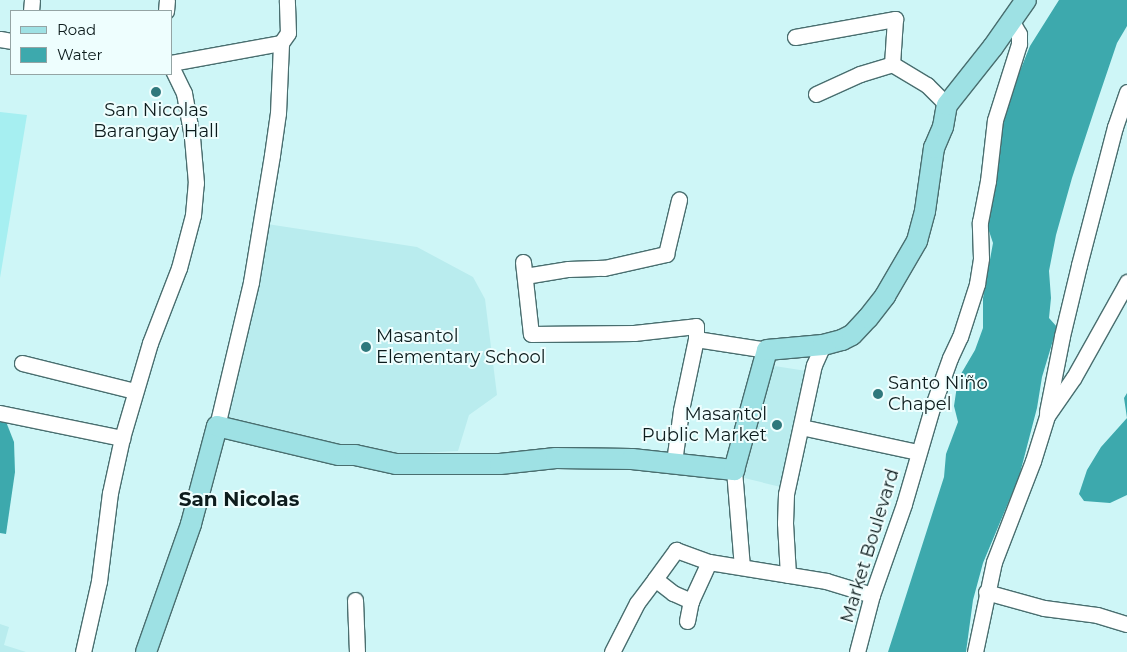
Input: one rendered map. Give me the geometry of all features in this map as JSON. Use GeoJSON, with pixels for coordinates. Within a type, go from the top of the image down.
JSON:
{"type":"FeatureCollection","features":[{"type":"Feature","properties":{"kind":"main road"},"geometry":{"type":"LineString","coordinates":[[146,652],[191,524],[217,426],[339,455],[355,455],[396,464],[500,464],[556,458],[674,462],[734,470],[767,350],[823,345],[852,335],[885,296],[916,241],[925,211],[934,148],[943,126],[947,105],[1012,22],[1026,0]]}},
{"type":"Feature","properties":{"kind":"street"},"geometry":{"type":"LineString","coordinates":[[217,426],[251,282],[272,155],[278,113],[281,43],[288,32],[287,0]]}},
{"type":"Feature","properties":{"kind":"street"},"geometry":{"type":"LineString","coordinates":[[795,37],[896,19],[892,64]]}},
{"type":"Feature","properties":{"kind":"street","name":"Market Boulevard"},"geometry":{"type":"LineString","coordinates":[[857,652],[872,595],[904,504],[918,452],[940,384],[960,337],[980,272],[982,246],[980,222],[988,181],[995,120],[1019,44],[1019,34],[1012,22]]}},
{"type":"Feature","properties":{"kind":"street"},"geometry":{"type":"LineString","coordinates":[[172,65],[281,43]]}},
{"type":"Feature","properties":{"kind":"street"},"geometry":{"type":"LineString","coordinates":[[816,94],[860,74],[892,64],[928,85],[947,105]]}},
{"type":"Feature","properties":{"kind":"street"},"geometry":{"type":"LineString","coordinates":[[83,652],[99,581],[110,493],[122,438],[134,391],[179,268],[193,215],[196,183],[192,137],[184,93],[172,67]]}},
{"type":"Feature","properties":{"kind":"street"},"geometry":{"type":"LineString","coordinates":[[975,652],[986,592],[994,562],[1033,461],[1047,416],[1052,381],[1079,265],[1115,127],[1127,92]]}},
{"type":"Feature","properties":{"kind":"street"},"geometry":{"type":"LineString","coordinates":[[674,462],[696,340],[696,326],[634,333],[530,334],[524,269],[568,270],[604,268],[666,254],[679,200]]}},
{"type":"Feature","properties":{"kind":"street"},"geometry":{"type":"LineString","coordinates":[[1047,416],[1074,377],[1127,282]]}},
{"type":"Feature","properties":{"kind":"street"},"geometry":{"type":"LineString","coordinates":[[696,340],[767,350]]}},
{"type":"Feature","properties":{"kind":"street"},"geometry":{"type":"LineString","coordinates":[[788,575],[785,523],[786,494],[814,365],[823,345]]}},
{"type":"Feature","properties":{"kind":"street"},"geometry":{"type":"LineString","coordinates":[[22,363],[134,391]]}},
{"type":"Feature","properties":{"kind":"street"},"geometry":{"type":"LineString","coordinates":[[0,413],[122,438]]}},
{"type":"Feature","properties":{"kind":"street"},"geometry":{"type":"LineString","coordinates":[[801,427],[918,452]]}},
{"type":"Feature","properties":{"kind":"street"},"geometry":{"type":"LineString","coordinates":[[734,470],[742,567]]}},
{"type":"Feature","properties":{"kind":"street"},"geometry":{"type":"LineString","coordinates":[[612,652],[637,603],[676,550],[709,562],[826,581],[872,595]]}},
{"type":"Feature","properties":{"kind":"street"},"geometry":{"type":"LineString","coordinates":[[687,621],[691,601],[709,562]]}},
{"type":"Feature","properties":{"kind":"street"},"geometry":{"type":"LineString","coordinates":[[655,579],[673,594],[691,601]]}},
{"type":"Feature","properties":{"kind":"street"},"geometry":{"type":"LineString","coordinates":[[986,592],[1044,608],[1097,615],[1127,624]]}},
{"type":"Feature","properties":{"kind":"street"},"geometry":{"type":"LineString","coordinates":[[355,600],[357,652]]}},
{"type":"Feature","properties":{"kind":"shaded area"},"geometry":{"type":"Polygon","coordinates":[[[0,112],[27,115],[0,278],[0,112]]]}},
{"type":"Feature","properties":{"kind":"shaded area","name":"Masantol Elementary School"},"geometry":{"type":"Polygon","coordinates":[[[267,224],[417,247],[473,277],[485,299],[497,395],[469,415],[458,451],[381,455],[225,420],[267,224]]]}},
{"type":"Feature","properties":{"kind":"shaded area","name":"Masantol Public Market"},"geometry":{"type":"Polygon","coordinates":[[[768,365],[813,372],[785,488],[740,477],[768,365]]]}},
{"type":"Feature","properties":{"kind":"shaded area"},"geometry":{"type":"Polygon","coordinates":[[[0,624],[9,627],[4,645],[26,652],[0,652],[0,624]]]}},
{"type":"Feature","properties":{"kind":"water"},"geometry":{"type":"Polygon","coordinates":[[[1059,0],[1127,0],[1127,26],[1117,43],[1072,178],[1056,235],[1049,271],[1051,298],[1049,318],[1057,327],[1042,377],[1037,408],[1019,477],[983,563],[973,600],[966,652],[888,652],[944,477],[946,454],[958,422],[954,406],[958,379],[975,350],[983,328],[983,298],[993,243],[986,222],[1003,113],[1030,46],[1059,0]]]}},
{"type":"Feature","properties":{"kind":"water"},"geometry":{"type":"Polygon","coordinates":[[[1127,393],[1127,418],[1124,398],[1127,393]]]}},
{"type":"Feature","properties":{"kind":"water"},"geometry":{"type":"Polygon","coordinates":[[[0,414],[3,414],[14,442],[15,472],[6,534],[0,533],[0,414]]]}},
{"type":"Feature","properties":{"kind":"water"},"geometry":{"type":"Polygon","coordinates":[[[1127,418],[1127,495],[1110,503],[1084,501],[1079,494],[1087,470],[1101,447],[1127,418]]]}},
{"type":"Feature","properties":{"kind":"place","name":"San Nicolas Barangay Hall"},"geometry":{"type":"Point","coordinates":[156,92]}},
{"type":"Feature","properties":{"kind":"place","name":"Masantol Elementary School"},"geometry":{"type":"Point","coordinates":[366,347]}},
{"type":"Feature","properties":{"kind":"place","name":"Santo Niño Chapel"},"geometry":{"type":"Point","coordinates":[878,394]}},
{"type":"Feature","properties":{"kind":"place","name":"Masantol Public Market"},"geometry":{"type":"Point","coordinates":[777,425]}},
{"type":"Feature","properties":{"kind":"district","name":"San Nicolas"},"geometry":{"type":"Point","coordinates":[239,499]}}]}
